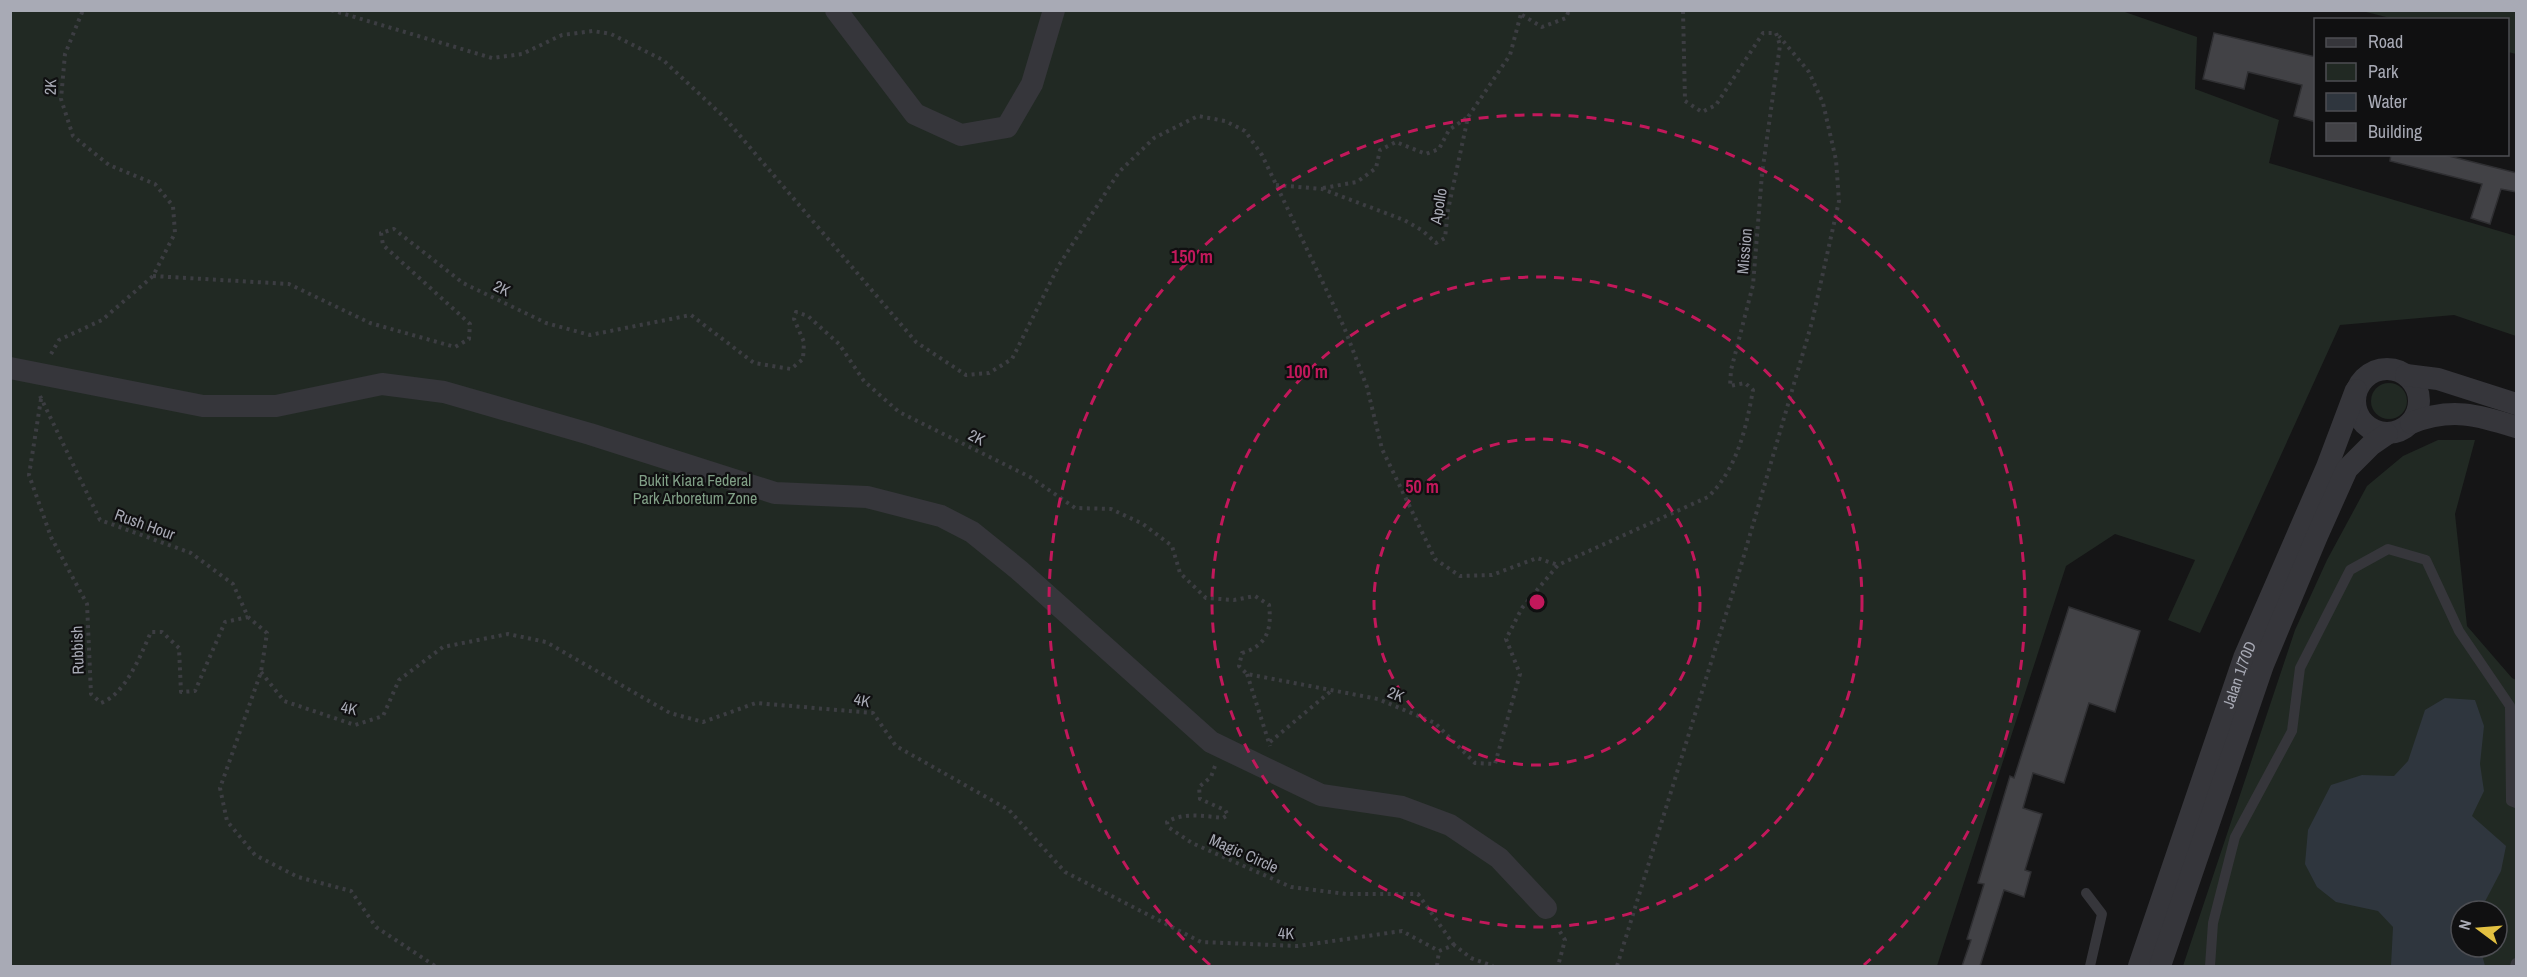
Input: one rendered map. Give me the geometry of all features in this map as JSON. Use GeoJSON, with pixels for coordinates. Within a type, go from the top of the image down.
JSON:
{"type":"FeatureCollection","features":[{"type":"Feature","properties":{"kind":"street"},"geometry":{"type":"LineString","coordinates":[[836,10],[915,114],[961,135],[1006,127],[1032,84],[1054,10]]}},
{"type":"Feature","properties":{"kind":"street"},"geometry":{"type":"LineString","coordinates":[[10,369],[203,406],[276,406],[382,384],[444,392],[590,434],[775,493],[867,497],[941,516],[972,532],[1019,570],[1211,742],[1267,771],[1321,795],[1402,807],[1450,825],[1499,858],[1546,908]]}},
{"type":"Feature","properties":{"kind":"street"},"geometry":{"type":"LineString","coordinates":[[2517,404],[2438,379],[2406,375],[2394,369],[2371,372],[2356,390],[2354,401],[2356,412],[2363,424],[2374,431],[2387,434],[2400,431],[2411,423],[2428,416],[2449,413],[2477,415],[2517,427]]}},
{"type":"Feature","properties":{"kind":"street"},"geometry":{"type":"LineString","coordinates":[[2406,375],[2415,385],[2419,398],[2418,411],[2411,423]]}},
{"type":"Feature","properties":{"kind":"street","name":"Jalan 1/70D"},"geometry":{"type":"LineString","coordinates":[[2139,966],[2244,658],[2327,467],[2356,390]]}},
{"type":"Feature","properties":{"kind":"street","name":"Jalan 1/70D"},"geometry":{"type":"LineString","coordinates":[[2160,966],[2263,665],[2317,536],[2347,469],[2371,445],[2387,434]]}},
{"type":"Feature","properties":{"kind":"lane"},"geometry":{"type":"LineString","coordinates":[[2210,966],[2213,923],[2235,837],[2292,731],[2300,668],[2350,570],[2388,549],[2426,560],[2458,631],[2510,706],[2511,801],[2517,803]]}},
{"type":"Feature","properties":{"kind":"lane"},"geometry":{"type":"LineString","coordinates":[[2086,893],[2102,914],[2090,966]]}},
{"type":"Feature","properties":{"kind":"path","name":"2K"},"geometry":{"type":"LineString","coordinates":[[83,10],[64,54],[61,99],[73,136],[109,165],[155,184],[173,206],[175,233],[153,276],[290,284],[370,323],[454,347],[469,339],[470,324],[383,245],[381,233],[394,229],[463,283],[546,322],[590,335],[691,315],[754,363],[791,369],[803,359],[804,342],[794,319],[796,312],[808,316],[839,344],[864,381],[898,412],[1030,477],[1075,508],[1111,509],[1143,524],[1172,546],[1180,573],[1206,598],[1234,600],[1255,596],[1269,605],[1271,622],[1265,638],[1255,649],[1242,653],[1239,666],[1247,674],[1378,699],[1435,723],[1475,763],[1495,764],[1520,674],[1506,639],[1522,608],[1558,565]]}},
{"type":"Feature","properties":{"kind":"path"},"geometry":{"type":"LineString","coordinates":[[331,10],[492,58],[522,54],[562,35],[593,31],[612,34],[663,60],[724,117],[916,342],[966,375],[989,374],[1012,359],[1059,265],[1119,172],[1154,138],[1198,116],[1225,121],[1245,131],[1262,155],[1344,327],[1367,387],[1382,449],[1435,559],[1460,576],[1492,575],[1537,558],[1558,565]]}},
{"type":"Feature","properties":{"kind":"path"},"geometry":{"type":"LineString","coordinates":[[1522,13],[1542,27],[1566,18],[1569,10]]}},
{"type":"Feature","properties":{"kind":"path"},"geometry":{"type":"LineString","coordinates":[[1617,966],[1740,568],[1812,321],[1839,201],[1836,160],[1823,104],[1809,72],[1776,33],[1763,33],[1716,105],[1702,112],[1685,101],[1683,10]]}},
{"type":"Feature","properties":{"kind":"path","name":"Apollo"},"geometry":{"type":"LineString","coordinates":[[1276,185],[1322,189],[1404,220],[1423,231],[1436,243],[1445,238],[1448,210],[1468,117],[1510,55],[1522,13]]}},
{"type":"Feature","properties":{"kind":"path","name":"Mission"},"geometry":{"type":"LineString","coordinates":[[1558,565],[1708,497],[1722,483],[1745,433],[1752,390],[1745,383],[1730,386],[1731,370],[1753,285],[1762,174],[1780,45],[1776,33]]}},
{"type":"Feature","properties":{"kind":"path"},"geometry":{"type":"LineString","coordinates":[[1322,189],[1357,182],[1376,168],[1380,150],[1396,142],[1426,154],[1439,149],[1449,130],[1468,117]]}},
{"type":"Feature","properties":{"kind":"path"},"geometry":{"type":"LineString","coordinates":[[37,374],[60,340],[102,320],[153,276]]}},
{"type":"Feature","properties":{"kind":"path","name":"Rubbish"},"geometry":{"type":"LineString","coordinates":[[41,399],[29,475],[51,537],[87,604],[91,694],[101,703],[111,699],[135,668],[151,632],[162,632],[179,648],[181,692],[195,691],[225,622],[248,617]]}},
{"type":"Feature","properties":{"kind":"path","name":"Rush Hour"},"geometry":{"type":"LineString","coordinates":[[41,399],[100,520],[191,553],[233,584],[248,617]]}},
{"type":"Feature","properties":{"kind":"path"},"geometry":{"type":"LineString","coordinates":[[248,617],[267,633],[261,672],[220,788],[227,821],[255,855],[298,877],[351,891],[376,927],[435,966]]}},
{"type":"Feature","properties":{"kind":"path","name":"4K"},"geometry":{"type":"LineString","coordinates":[[261,672],[284,701],[355,725],[383,716],[399,680],[443,647],[508,634],[546,642],[670,713],[703,723],[756,703],[873,713],[896,746],[1009,810],[1065,872],[1201,942],[1298,946],[1402,931],[1439,951]]}},
{"type":"Feature","properties":{"kind":"path"},"geometry":{"type":"LineString","coordinates":[[1247,674],[1270,742],[1267,771]]}},
{"type":"Feature","properties":{"kind":"path"},"geometry":{"type":"LineString","coordinates":[[1270,742],[1331,691]]}},
{"type":"Feature","properties":{"kind":"path","name":"Magic Circle"},"geometry":{"type":"LineString","coordinates":[[1211,742],[1216,761],[1211,777],[1199,787],[1200,799],[1225,810],[1228,815],[1223,818],[1197,815],[1172,819],[1167,822],[1168,827],[1192,843],[1291,886],[1346,894],[1418,894],[1454,945]]}},
{"type":"Feature","properties":{"kind":"path"},"geometry":{"type":"LineString","coordinates":[[1546,908],[1564,940],[1558,966]]}},
{"type":"Feature","properties":{"kind":"path"},"geometry":{"type":"LineString","coordinates":[[1437,966],[1439,951],[1454,945],[1471,958],[1493,966]]}},
{"type":"Feature","properties":{"kind":"green space","name":"Bukit Kiara Federal Park Arboretum Zone"},"geometry":{"type":"Polygon","coordinates":[[[10,11],[2122,11],[2197,37],[2195,89],[2279,120],[2269,163],[2516,236],[2516,336],[2454,315],[2340,325],[2200,633],[2168,620],[2195,560],[2115,534],[2066,566],[1937,966],[11,966],[10,11]]]}},
{"type":"Feature","properties":{"kind":"green space"},"geometry":{"type":"Polygon","coordinates":[[[2362,11],[2516,11],[2516,54],[2509,52],[2509,18],[2390,18],[2362,11]]]}},
{"type":"Feature","properties":{"kind":"green space"},"geometry":{"type":"Polygon","coordinates":[[[2389,383],[2402,388],[2407,401],[2402,414],[2389,419],[2376,414],[2371,401],[2376,388],[2389,383]]]}},
{"type":"Feature","properties":{"kind":"green space"},"geometry":{"type":"Polygon","coordinates":[[[2438,440],[2475,440],[2455,514],[2467,626],[2516,680],[2516,966],[2183,966],[2295,630],[2327,560],[2367,486],[2403,456],[2438,440]]]}},
{"type":"Feature","properties":{"kind":"water"},"geometry":{"type":"Polygon","coordinates":[[[2445,698],[2475,700],[2484,726],[2480,764],[2484,791],[2472,816],[2506,846],[2501,871],[2486,899],[2449,899],[2449,959],[2483,959],[2485,966],[2391,966],[2393,927],[2378,911],[2336,902],[2317,887],[2305,864],[2308,830],[2331,785],[2362,775],[2394,776],[2408,761],[2425,710],[2445,698]]]}},
{"type":"Feature","properties":{"kind":"building"},"geometry":{"type":"Polygon","coordinates":[[[2214,33],[2314,57],[2314,121],[2294,116],[2302,85],[2248,72],[2244,89],[2203,79],[2214,33]]]}},
{"type":"Feature","properties":{"kind":"building"},"geometry":{"type":"Polygon","coordinates":[[[2391,156],[2449,156],[2517,173],[2517,192],[2501,189],[2490,224],[2471,218],[2482,184],[2390,161],[2391,156]]]}},
{"type":"Feature","properties":{"kind":"building"},"geometry":{"type":"Polygon","coordinates":[[[2069,607],[2140,631],[2115,712],[2089,703],[2064,783],[2033,773],[2023,808],[2042,814],[2025,870],[2031,872],[2024,897],[2004,890],[1980,966],[1962,966],[1971,940],[1967,939],[1984,884],[1978,883],[2010,776],[2014,778],[2069,607]]]}}]}
